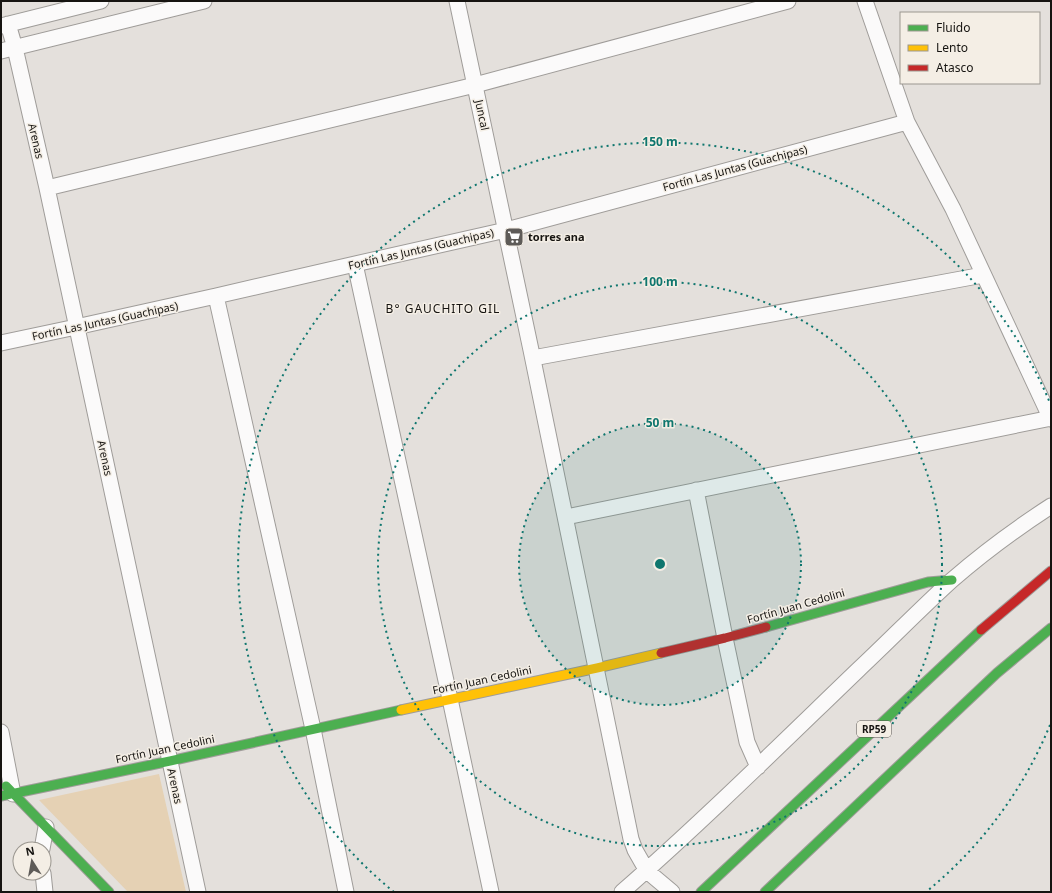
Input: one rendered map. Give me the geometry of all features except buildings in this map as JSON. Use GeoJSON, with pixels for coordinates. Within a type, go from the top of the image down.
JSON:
{"type":"FeatureCollection","features":[{"type":"Feature","properties":{"kind":"main road","name":"RP59"},"geometry":{"type":"LineString","coordinates":[[700,892],[977,633],[1051,571]]}},
{"type":"Feature","properties":{"kind":"main road","name":"Fortín Juan Cedolini"},"geometry":{"type":"LineString","coordinates":[[7,795],[597,668],[725,638],[928,582],[952,580]]}},
{"type":"Feature","properties":{"kind":"main road"},"geometry":{"type":"LineString","coordinates":[[765,892],[997,673],[1051,628]]}},
{"type":"Feature","properties":{"kind":"main road"},"geometry":{"type":"LineString","coordinates":[[1,781],[7,795],[46,828],[109,892]]}},
{"type":"Feature","properties":{"kind":"street"},"geometry":{"type":"LineString","coordinates":[[4,25],[101,1]]}},
{"type":"Feature","properties":{"kind":"street"},"geometry":{"type":"LineString","coordinates":[[8,49],[204,1]]}},
{"type":"Feature","properties":{"kind":"street","name":"Juncal"},"geometry":{"type":"LineString","coordinates":[[457,1],[533,358],[631,839],[635,850],[647,870],[672,892]]}},
{"type":"Feature","properties":{"kind":"street"},"geometry":{"type":"LineString","coordinates":[[47,188],[475,85],[788,1]]}},
{"type":"Feature","properties":{"kind":"street"},"geometry":{"type":"LineString","coordinates":[[566,517],[1051,418],[953,209],[907,122],[865,1]]}},
{"type":"Feature","properties":{"kind":"street","name":"Arenas"},"geometry":{"type":"LineString","coordinates":[[4,25],[8,49],[47,188],[198,892]]}},
{"type":"Feature","properties":{"kind":"street","name":"Fortín Las Juntas (Guachipas)"},"geometry":{"type":"LineString","coordinates":[[1,343],[506,230],[907,122]]}},
{"type":"Feature","properties":{"kind":"street"},"geometry":{"type":"LineString","coordinates":[[355,264],[491,892]]}},
{"type":"Feature","properties":{"kind":"street"},"geometry":{"type":"LineString","coordinates":[[533,358],[983,275]]}},
{"type":"Feature","properties":{"kind":"street"},"geometry":{"type":"LineString","coordinates":[[216,296],[313,729],[346,892]]}},
{"type":"Feature","properties":{"kind":"street"},"geometry":{"type":"LineString","coordinates":[[696,490],[747,742],[758,767]]}},
{"type":"Feature","properties":{"kind":"street"},"geometry":{"type":"LineString","coordinates":[[622,892],[758,767],[952,580],[1032,518],[1051,506]]}},
{"type":"Feature","properties":{"kind":"street"},"geometry":{"type":"LineString","coordinates":[[1,732],[7,795]]}},
{"type":"Feature","properties":{"kind":"street"},"geometry":{"type":"LineString","coordinates":[[44,841],[46,828]]}},
{"type":"Feature","properties":{"kind":"street"},"geometry":{"type":"LineString","coordinates":[[43,881],[45,892]]}},
{"type":"Feature","properties":{"kind":"shaded area"},"geometry":{"type":"Polygon","coordinates":[[[159,774],[186,892],[128,892],[39,800],[159,774]]]}},
{"type":"Feature","properties":{"kind":"traffic: fast"},"geometry":{"type":"LineString","coordinates":[[766,627],[928,582],[952,580]]}},
{"type":"Feature","properties":{"kind":"traffic: fast"},"geometry":{"type":"LineString","coordinates":[[765,892],[997,673],[1051,628]]}},
{"type":"Feature","properties":{"kind":"traffic: fast"},"geometry":{"type":"LineString","coordinates":[[701,892],[981,630]]}},
{"type":"Feature","properties":{"kind":"traffic: fast"},"geometry":{"type":"LineString","coordinates":[[1,796],[170,761],[401,710]]}},
{"type":"Feature","properties":{"kind":"traffic: fast"},"geometry":{"type":"LineString","coordinates":[[6,786],[109,892]]}},
{"type":"Feature","properties":{"kind":"traffic: slow"},"geometry":{"type":"LineString","coordinates":[[401,710],[661,653]]}},
{"type":"Feature","properties":{"kind":"traffic: jam"},"geometry":{"type":"LineString","coordinates":[[981,630],[1051,571]]}},
{"type":"Feature","properties":{"kind":"traffic: jam"},"geometry":{"type":"LineString","coordinates":[[661,653],[766,627]]}},
{"type":"Feature","properties":{"kind":"place","name":"torres ana"},"geometry":{"type":"Point","coordinates":[514,237]}},
{"type":"Feature","properties":{"kind":"district","name":"B° GAUCHITO GIL"},"geometry":{"type":"Point","coordinates":[443,309]}}]}
